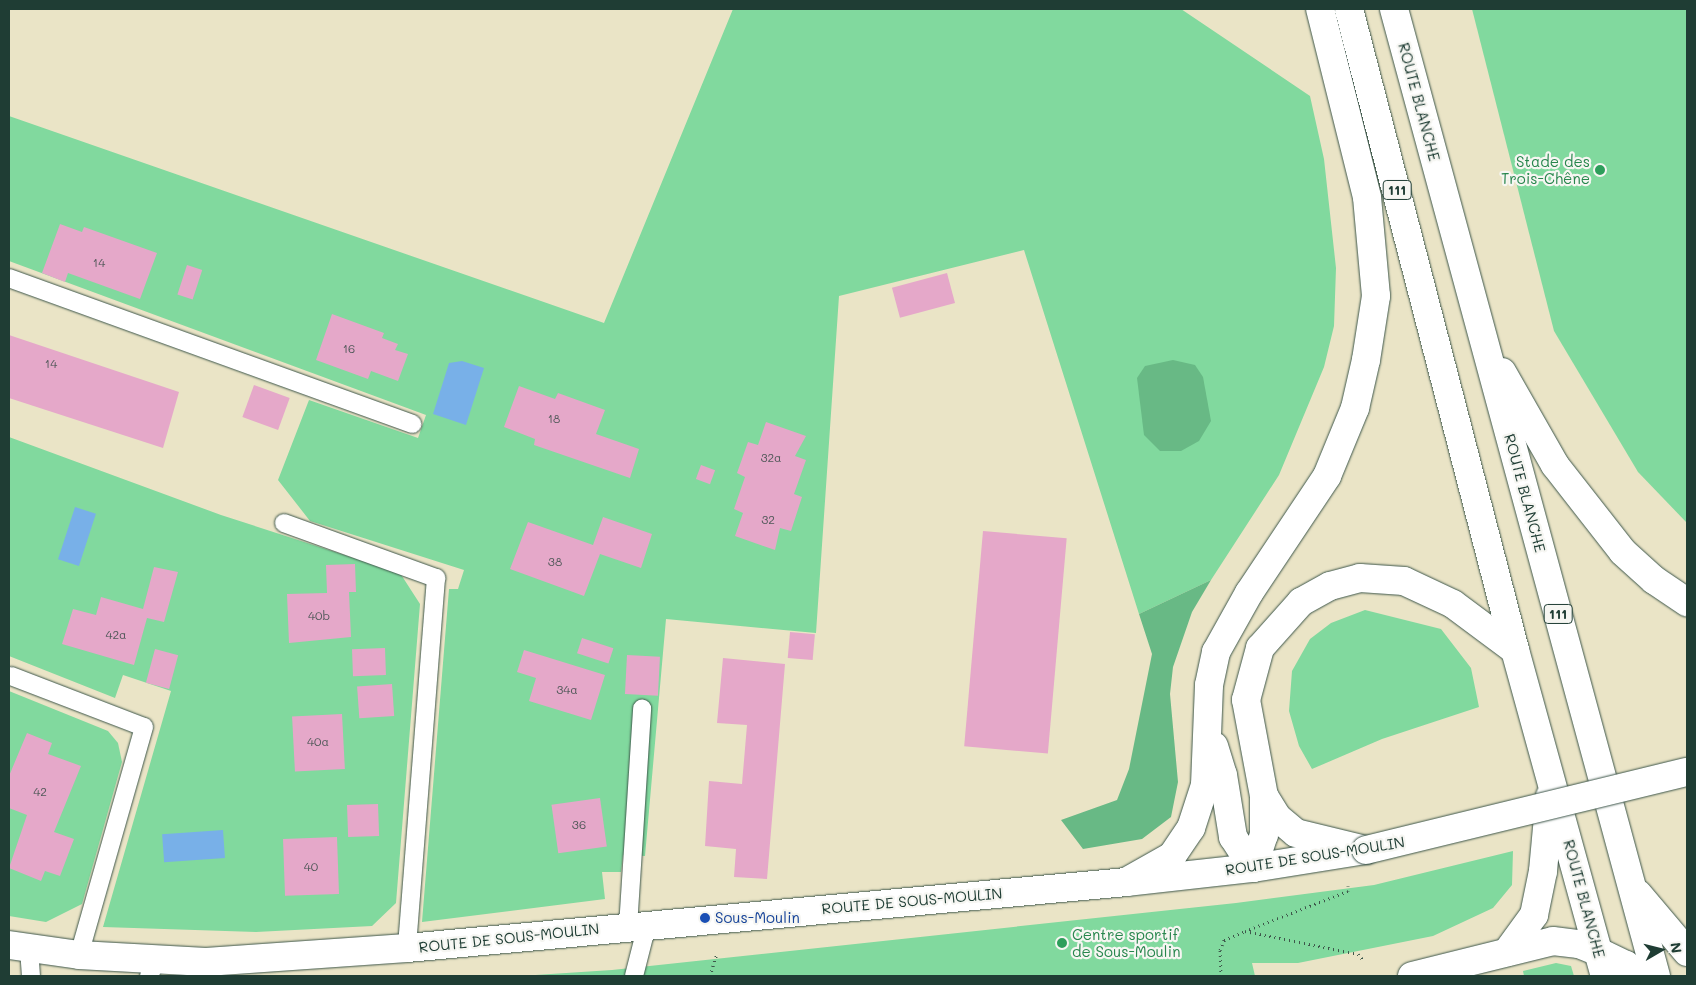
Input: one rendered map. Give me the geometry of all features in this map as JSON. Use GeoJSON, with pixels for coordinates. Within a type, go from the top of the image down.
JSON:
{"type":"FeatureCollection","features":[{"type":"Feature","properties":{"kind":"main road"},"geometry":{"type":"LineString","coordinates":[[1126,882],[1172,856],[1191,828],[1205,784],[1209,728],[1209,685],[1216,652],[1249,593],[1327,476],[1355,408],[1366,360],[1376,296],[1367,198],[1320,9]]}},
{"type":"Feature","properties":{"kind":"main road","name":"ROUTE BLANCHE"},"geometry":{"type":"LineString","coordinates":[[1349,9],[1515,650],[1602,964]]}},
{"type":"Feature","properties":{"kind":"main road","name":"ROUTE BLANCHE"},"geometry":{"type":"LineString","coordinates":[[1394,9],[1656,976]]}},
{"type":"Feature","properties":{"kind":"main road"},"geometry":{"type":"LineString","coordinates":[[1483,340],[1555,465],[1623,552],[1654,580],[1687,602]]}},
{"type":"Feature","properties":{"kind":"main road"},"geometry":{"type":"LineString","coordinates":[[1253,868],[1264,835],[1264,796],[1246,700],[1260,648],[1301,602],[1330,586],[1360,578],[1404,582],[1453,604],[1515,650]]}},
{"type":"Feature","properties":{"kind":"main road"},"geometry":{"type":"LineString","coordinates":[[1209,728],[1224,775],[1233,837],[1253,868]]}},
{"type":"Feature","properties":{"kind":"main road","name":"ROUTE DE SOUS-MOULIN"},"geometry":{"type":"LineString","coordinates":[[19,946],[79,954],[153,968],[206,962],[407,948],[1126,882],[1253,868],[1366,850],[1687,772]]}},
{"type":"Feature","properties":{"kind":"main road"},"geometry":{"type":"LineString","coordinates":[[1507,952],[1534,915],[1543,871],[1551,779]]}},
{"type":"Feature","properties":{"kind":"main road"},"geometry":{"type":"LineString","coordinates":[[1264,796],[1278,818],[1296,834],[1366,850]]}},
{"type":"Feature","properties":{"kind":"main road"},"geometry":{"type":"LineString","coordinates":[[1632,887],[1687,952]]}},
{"type":"Feature","properties":{"kind":"main road"},"geometry":{"type":"LineString","coordinates":[[1412,976],[1453,970],[1507,952],[1553,941],[1579,944],[1602,964],[1626,965],[1635,976]]}},
{"type":"Feature","properties":{"kind":"lane"},"geometry":{"type":"LineString","coordinates":[[9,278],[412,424]]}},
{"type":"Feature","properties":{"kind":"lane"},"geometry":{"type":"LineString","coordinates":[[284,523],[436,578],[407,948]]}},
{"type":"Feature","properties":{"kind":"lane"},"geometry":{"type":"LineString","coordinates":[[11,676],[144,726],[79,954]]}},
{"type":"Feature","properties":{"kind":"lane"},"geometry":{"type":"LineString","coordinates":[[634,976],[638,926],[642,708]]}},
{"type":"Feature","properties":{"kind":"lane"},"geometry":{"type":"LineString","coordinates":[[19,946],[31,976]]}},
{"type":"Feature","properties":{"kind":"path"},"geometry":{"type":"LineString","coordinates":[[1221,976],[1220,950],[1224,940],[1348,891],[1348,880]]}},
{"type":"Feature","properties":{"kind":"path"},"geometry":{"type":"LineString","coordinates":[[1245,931],[1358,954],[1364,961]]}},
{"type":"Feature","properties":{"kind":"path"},"geometry":{"type":"LineString","coordinates":[[710,976],[718,951]]}},
{"type":"Feature","properties":{"kind":"green space"},"geometry":{"type":"Polygon","coordinates":[[[733,9],[1181,9],[1310,96],[1324,159],[1336,268],[1334,326],[1324,367],[1279,475],[1211,580],[1139,614],[1024,250],[839,296],[816,633],[666,619],[645,856],[623,855],[621,872],[602,872],[605,899],[422,922],[449,589],[458,589],[464,570],[310,521],[278,480],[309,400],[418,438],[426,415],[9,261],[9,116],[604,323],[733,9]]]}},
{"type":"Feature","properties":{"kind":"green space","name":"Stade des Trois-Chêne"},"geometry":{"type":"Polygon","coordinates":[[[1472,9],[1687,9],[1687,523],[1638,472],[1554,331],[1472,9]]]}},
{"type":"Feature","properties":{"kind":"green space"},"geometry":{"type":"Polygon","coordinates":[[[1173,360],[1195,365],[1203,377],[1211,421],[1199,441],[1181,451],[1160,451],[1144,435],[1137,378],[1145,366],[1173,360]]]}},
{"type":"Feature","properties":{"kind":"green space"},"geometry":{"type":"Polygon","coordinates":[[[9,437],[221,515],[400,573],[420,604],[396,903],[372,926],[256,932],[103,927],[171,691],[123,675],[115,698],[9,656],[9,437]]]}},
{"type":"Feature","properties":{"kind":"green space"},"geometry":{"type":"Polygon","coordinates":[[[1211,580],[1192,612],[1173,667],[1170,694],[1178,782],[1171,817],[1142,839],[1083,849],[1061,820],[1117,800],[1129,769],[1152,654],[1139,614],[1211,580]]]}},
{"type":"Feature","properties":{"kind":"green space"},"geometry":{"type":"Polygon","coordinates":[[[1365,610],[1441,629],[1471,668],[1479,707],[1382,739],[1312,769],[1299,746],[1289,711],[1292,671],[1310,639],[1331,623],[1365,610]]]}},
{"type":"Feature","properties":{"kind":"green space"},"geometry":{"type":"Polygon","coordinates":[[[9,691],[108,731],[118,743],[122,762],[82,904],[46,922],[9,916],[9,691]]]}},
{"type":"Feature","properties":{"kind":"green space","name":"Centre sportif de Sous-Moulin"},"geometry":{"type":"Polygon","coordinates":[[[1513,851],[1512,885],[1493,908],[1433,936],[1298,963],[1252,963],[1255,976],[520,976],[612,970],[1236,903],[1374,885],[1513,851]]]}},
{"type":"Feature","properties":{"kind":"green space"},"geometry":{"type":"Polygon","coordinates":[[[1556,963],[1571,966],[1574,976],[1524,976],[1523,971],[1556,963]]]}},
{"type":"Feature","properties":{"kind":"water"},"geometry":{"type":"Polygon","coordinates":[[[462,361],[484,368],[466,425],[433,414],[449,363],[462,361]]]}},
{"type":"Feature","properties":{"kind":"water"},"geometry":{"type":"Polygon","coordinates":[[[75,507],[96,514],[79,566],[58,559],[75,507]]]}},
{"type":"Feature","properties":{"kind":"water"},"geometry":{"type":"Polygon","coordinates":[[[223,830],[225,858],[164,862],[162,834],[223,830]]]}},
{"type":"Feature","properties":{"kind":"building"},"geometry":{"type":"Polygon","coordinates":[[[60,224],[82,232],[84,227],[157,253],[140,299],[68,273],[65,282],[42,273],[60,224]]]}},
{"type":"Feature","properties":{"kind":"building"},"geometry":{"type":"Polygon","coordinates":[[[187,265],[202,270],[193,299],[177,294],[187,265]]]}},
{"type":"Feature","properties":{"kind":"building"},"geometry":{"type":"Polygon","coordinates":[[[947,273],[955,303],[900,318],[892,288],[947,273]]]}},
{"type":"Feature","properties":{"kind":"building"},"geometry":{"type":"Polygon","coordinates":[[[332,314],[384,333],[382,338],[398,344],[395,350],[408,354],[398,381],[371,371],[368,379],[316,360],[332,314]]]}},
{"type":"Feature","properties":{"kind":"building"},"geometry":{"type":"Polygon","coordinates":[[[9,335],[179,392],[163,448],[9,398],[9,335]]]}},
{"type":"Feature","properties":{"kind":"building"},"geometry":{"type":"Polygon","coordinates":[[[254,385],[290,398],[278,430],[242,417],[254,385]]]}},
{"type":"Feature","properties":{"kind":"building"},"geometry":{"type":"Polygon","coordinates":[[[519,386],[555,399],[558,393],[605,410],[596,434],[639,449],[630,478],[534,445],[535,439],[504,427],[519,386]]]}},
{"type":"Feature","properties":{"kind":"building"},"geometry":{"type":"Polygon","coordinates":[[[766,422],[806,436],[795,456],[806,460],[794,494],[802,497],[791,531],[780,528],[775,550],[735,536],[743,513],[734,509],[745,477],[737,473],[748,442],[758,445],[766,422]]]}},
{"type":"Feature","properties":{"kind":"building"},"geometry":{"type":"Polygon","coordinates":[[[701,465],[715,470],[710,484],[696,479],[701,465]]]}},
{"type":"Feature","properties":{"kind":"building"},"geometry":{"type":"Polygon","coordinates":[[[603,517],[652,534],[641,568],[600,554],[584,596],[510,569],[528,522],[593,545],[603,517]]]}},
{"type":"Feature","properties":{"kind":"building"},"geometry":{"type":"Polygon","coordinates":[[[983,531],[1067,538],[1048,753],[964,746],[983,531]]]}},
{"type":"Feature","properties":{"kind":"building"},"geometry":{"type":"Polygon","coordinates":[[[355,564],[356,592],[349,592],[351,637],[289,643],[287,594],[327,593],[326,565],[355,564]]]}},
{"type":"Feature","properties":{"kind":"building"},"geometry":{"type":"Polygon","coordinates":[[[154,567],[178,572],[164,622],[147,618],[134,665],[62,644],[73,609],[96,615],[101,597],[143,609],[154,567]]]}},
{"type":"Feature","properties":{"kind":"building"},"geometry":{"type":"Polygon","coordinates":[[[790,632],[815,634],[813,660],[788,658],[790,632]]]}},
{"type":"Feature","properties":{"kind":"building"},"geometry":{"type":"Polygon","coordinates":[[[582,638],[613,648],[608,663],[577,653],[582,638]]]}},
{"type":"Feature","properties":{"kind":"building"},"geometry":{"type":"Polygon","coordinates":[[[385,648],[386,675],[353,676],[352,649],[385,648]]]}},
{"type":"Feature","properties":{"kind":"building"},"geometry":{"type":"Polygon","coordinates":[[[155,649],[178,655],[169,689],[146,683],[155,649]]]}},
{"type":"Feature","properties":{"kind":"building"},"geometry":{"type":"Polygon","coordinates":[[[524,650],[605,675],[591,720],[529,701],[536,678],[517,672],[524,650]]]}},
{"type":"Feature","properties":{"kind":"building"},"geometry":{"type":"Polygon","coordinates":[[[627,655],[660,657],[658,696],[625,694],[627,655]]]}},
{"type":"Feature","properties":{"kind":"building"},"geometry":{"type":"Polygon","coordinates":[[[723,658],[785,664],[767,879],[734,877],[736,849],[705,846],[709,781],[742,784],[747,725],[717,723],[723,658]]]}},
{"type":"Feature","properties":{"kind":"building"},"geometry":{"type":"Polygon","coordinates":[[[392,684],[394,716],[359,718],[357,686],[392,684]]]}},
{"type":"Feature","properties":{"kind":"building"},"geometry":{"type":"Polygon","coordinates":[[[342,714],[345,769],[295,772],[292,717],[342,714]]]}},
{"type":"Feature","properties":{"kind":"building"},"geometry":{"type":"Polygon","coordinates":[[[27,733],[52,743],[48,754],[81,766],[54,832],[74,839],[60,876],[45,871],[41,881],[9,868],[27,815],[9,808],[9,776],[27,733]]]}},
{"type":"Feature","properties":{"kind":"building"},"geometry":{"type":"Polygon","coordinates":[[[600,798],[607,847],[558,853],[551,805],[600,798]]]}},
{"type":"Feature","properties":{"kind":"building"},"geometry":{"type":"Polygon","coordinates":[[[378,804],[379,836],[348,837],[347,805],[378,804]]]}},
{"type":"Feature","properties":{"kind":"building"},"geometry":{"type":"Polygon","coordinates":[[[337,837],[339,894],[285,896],[283,839],[337,837]]]}},
{"type":"Feature","properties":{"kind":"place","name":"Stade des Trois-Chêne"},"geometry":{"type":"Point","coordinates":[1600,170]}},
{"type":"Feature","properties":{"kind":"place","name":"Sous-Moulin"},"geometry":{"type":"Point","coordinates":[705,918]}},
{"type":"Feature","properties":{"kind":"place","name":"Centre sportif de Sous-Moulin"},"geometry":{"type":"Point","coordinates":[1062,943]}}]}
